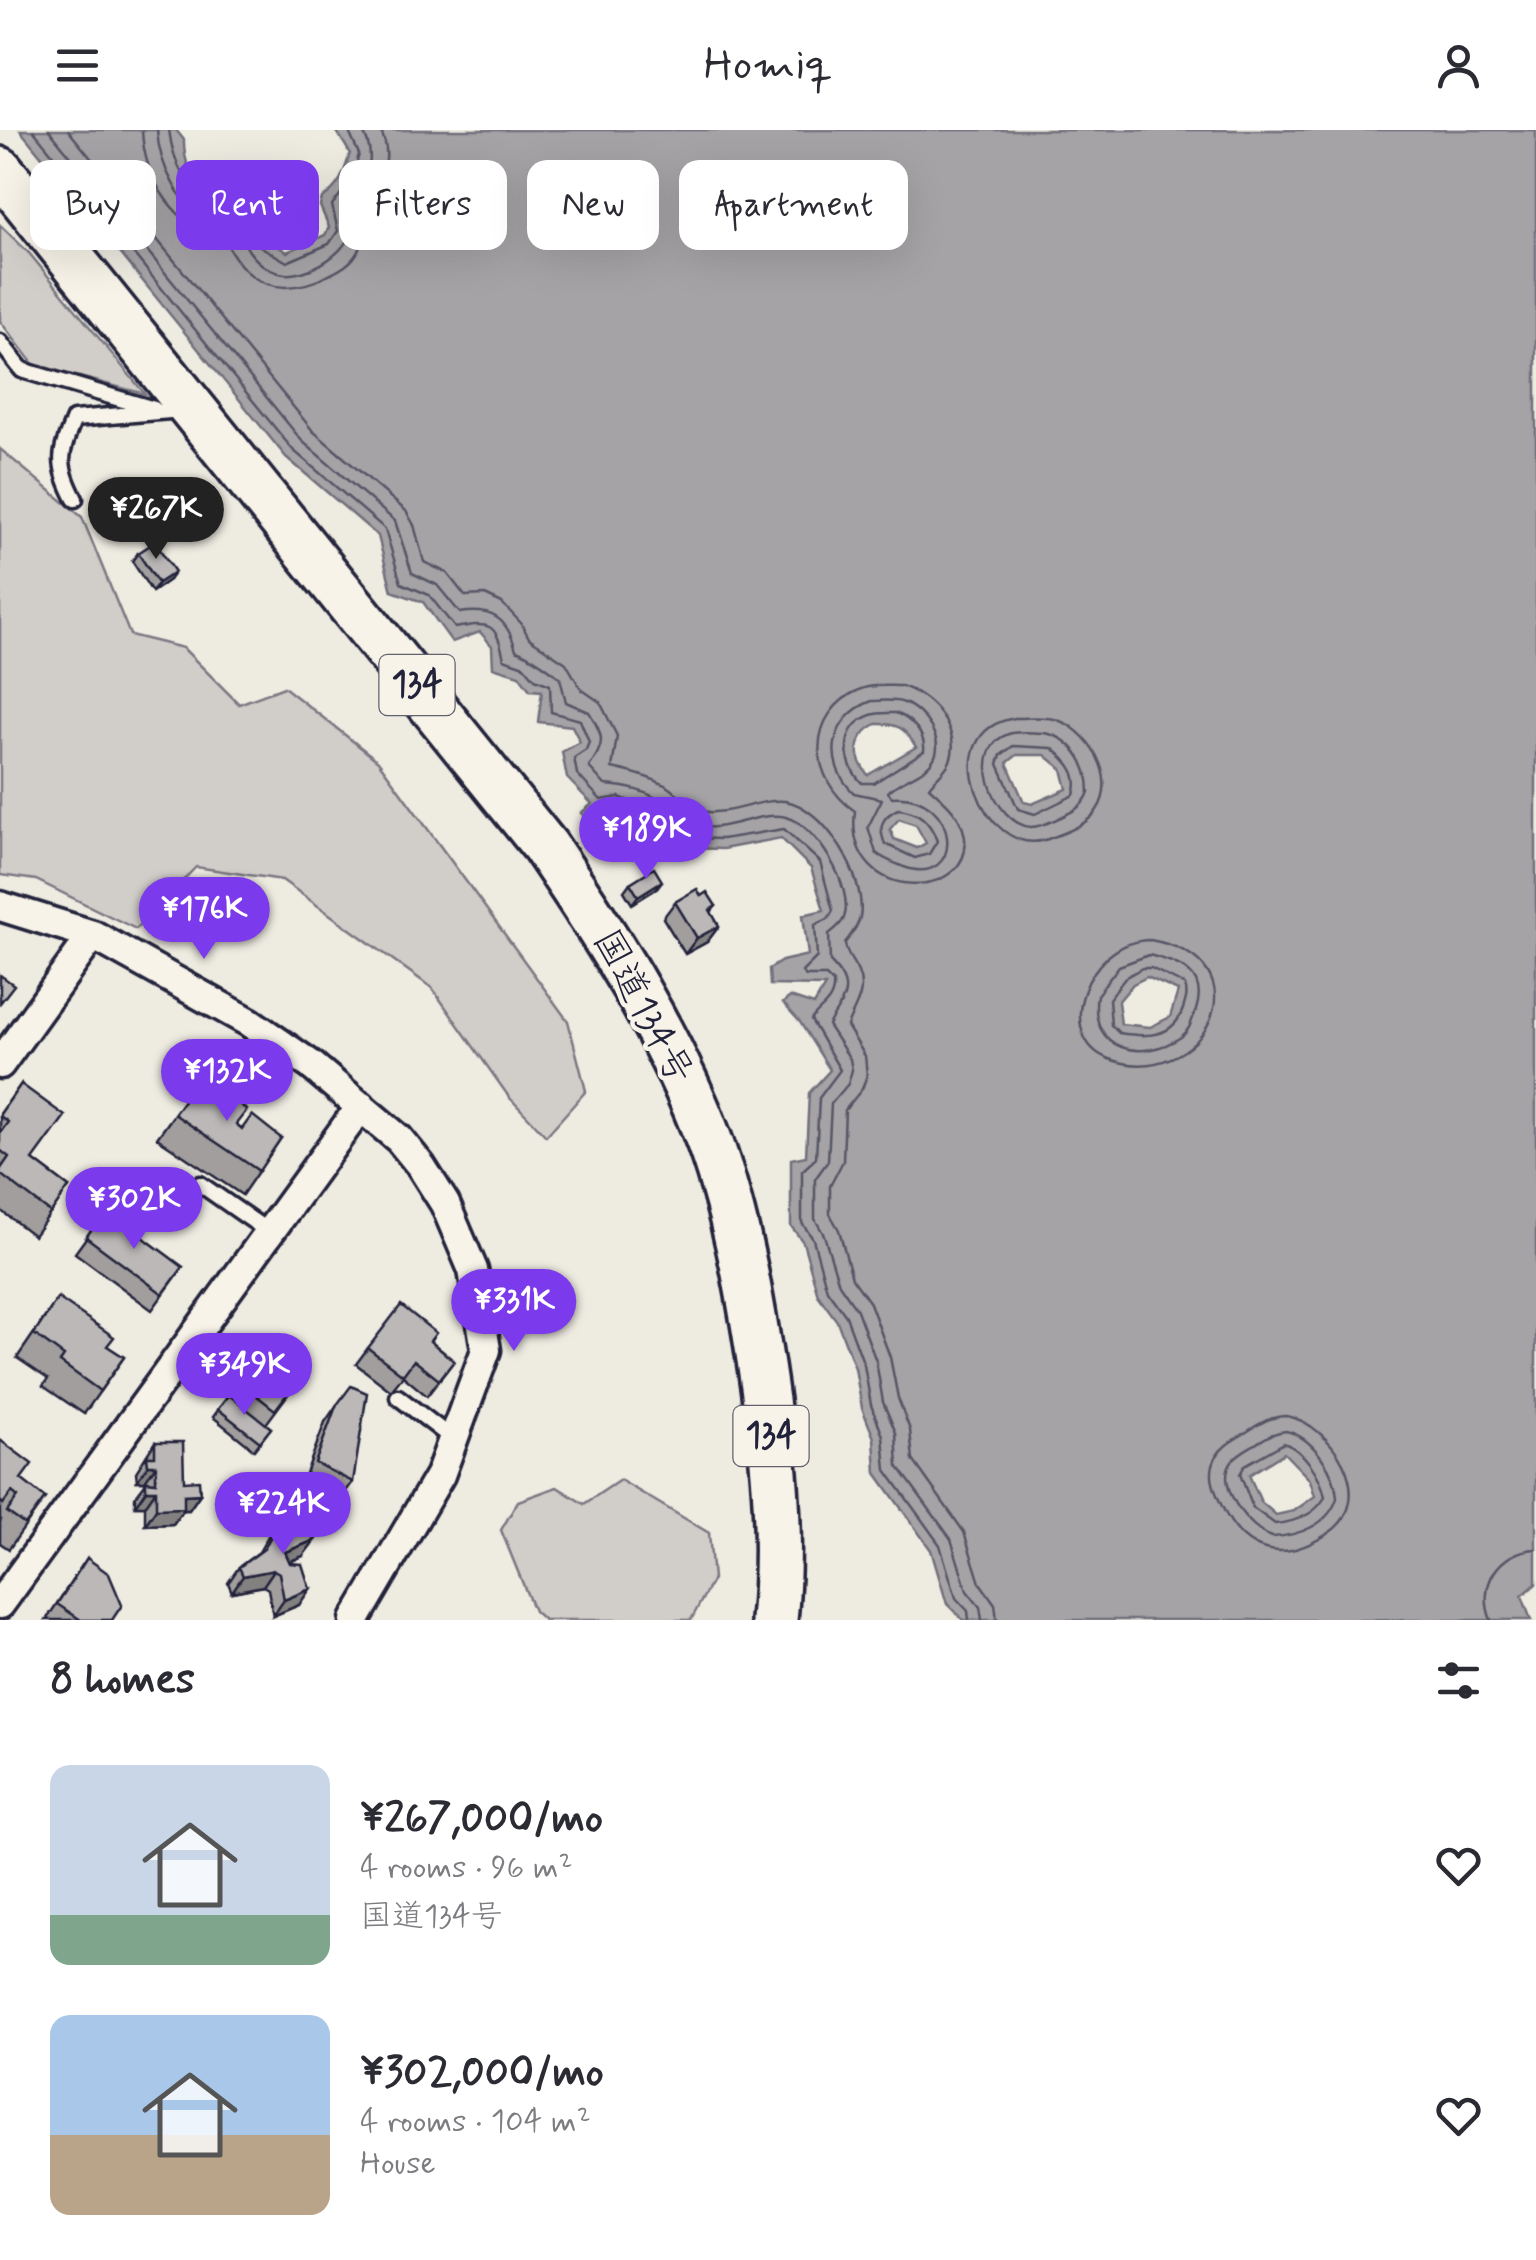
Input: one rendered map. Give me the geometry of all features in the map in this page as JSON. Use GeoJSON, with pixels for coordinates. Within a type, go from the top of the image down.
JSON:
{"type":"FeatureCollection","features":[{"type":"Feature","properties":{"kind":"highway","name":"国道134号"},"geometry":{"type":"LineString","coordinates":[[0,170],[181,411],[546,846],[656,1024],[710,1145],[753,1310],[774,1460],[778,1575],[774,1620]]}},
{"type":"Feature","properties":{"kind":"street"},"geometry":{"type":"LineString","coordinates":[[0,906],[94,934],[249,1022],[311,1064],[398,1139],[446,1204],[473,1270],[486,1350],[440,1475],[356,1620]]}},
{"type":"Feature","properties":{"kind":"street"},"geometry":{"type":"LineString","coordinates":[[0,1064],[94,934]]}},
{"type":"Feature","properties":{"kind":"street"},"geometry":{"type":"LineString","coordinates":[[0,1604],[361,1106]]}},
{"type":"Feature","properties":{"kind":"lane"},"geometry":{"type":"LineString","coordinates":[[0,342],[22,370],[181,411]]}},
{"type":"Feature","properties":{"kind":"lane"},"geometry":{"type":"LineString","coordinates":[[75,499],[62,476],[61,450],[74,420],[181,411]]}},
{"type":"Feature","properties":{"kind":"lane"},"geometry":{"type":"LineString","coordinates":[[200,1184],[269,1232]]}},
{"type":"Feature","properties":{"kind":"lane"},"geometry":{"type":"LineString","coordinates":[[398,1397],[455,1440]]}},
{"type":"Feature","properties":{"kind":"shaded area"},"geometry":{"type":"Polygon","coordinates":[[[0,225],[29,253],[145,394],[34,365],[0,321],[0,225]]]}},
{"type":"Feature","properties":{"kind":"shaded area"},"geometry":{"type":"Polygon","coordinates":[[[0,449],[82,517],[130,635],[183,648],[239,704],[284,687],[378,761],[568,1021],[586,1091],[546,1136],[509,1097],[432,988],[282,880],[196,867],[136,929],[36,880],[0,875],[0,449]]]}},
{"type":"Feature","properties":{"kind":"shaded area"},"geometry":{"type":"Polygon","coordinates":[[[620,1480],[709,1533],[713,1579],[691,1620],[544,1620],[534,1611],[501,1530],[518,1501],[557,1487],[584,1504],[620,1480]]]}},
{"type":"Feature","properties":{"kind":"water"},"geometry":{"type":"Polygon","coordinates":[[[20,130],[176,130],[184,140],[186,160],[176,160],[176,250],[287,252],[319,250],[319,238],[329,227],[320,206],[322,198],[339,180],[339,250],[507,250],[507,160],[348,160],[350,153],[336,130],[1536,130],[1536,1584],[1522,1596],[1531,1620],[963,1620],[947,1604],[931,1550],[876,1473],[874,1438],[862,1408],[855,1368],[837,1321],[818,1295],[803,1242],[791,1226],[791,1159],[806,1156],[809,1093],[830,1070],[800,1022],[783,1003],[790,997],[814,1005],[825,986],[770,985],[769,969],[782,961],[808,955],[803,915],[824,910],[811,868],[781,838],[723,849],[685,848],[649,819],[616,807],[596,827],[581,813],[592,804],[567,778],[562,752],[580,742],[572,726],[538,722],[542,691],[530,690],[519,675],[493,667],[492,646],[480,632],[452,642],[423,602],[392,591],[378,536],[286,457],[118,250],[156,250],[156,160],[44,160],[20,130]],[[876,724],[863,734],[858,746],[859,760],[868,775],[916,747],[904,731],[890,724],[876,724]],[[1017,755],[1007,763],[1024,802],[1032,804],[1067,789],[1062,769],[1045,755],[1017,755]],[[899,819],[890,829],[894,839],[917,848],[926,843],[916,825],[899,819]],[[1147,977],[1133,984],[1118,1002],[1121,1024],[1150,1027],[1170,1017],[1178,991],[1147,977]],[[1284,1453],[1249,1475],[1261,1502],[1276,1515],[1294,1511],[1315,1496],[1310,1480],[1284,1453]]]}},
{"type":"Feature","properties":{"kind":"building"},"geometry":{"type":"Polygon","coordinates":[[[155,542],[175,572],[158,583],[138,553],[155,542]]]}},
{"type":"Feature","properties":{"kind":"building"},"geometry":{"type":"Polygon","coordinates":[[[654,868],[662,881],[638,896],[630,883],[654,868]]]}},
{"type":"Feature","properties":{"kind":"building"},"geometry":{"type":"Polygon","coordinates":[[[697,889],[701,896],[707,892],[716,906],[710,910],[719,926],[697,938],[675,902],[697,889]]]}},
{"type":"Feature","properties":{"kind":"building"},"geometry":{"type":"Polygon","coordinates":[[[0,975],[14,985],[0,1003],[0,975]]]}},
{"type":"Feature","properties":{"kind":"building"},"geometry":{"type":"Polygon","coordinates":[[[202,1076],[247,1110],[236,1124],[242,1129],[252,1115],[281,1138],[259,1171],[174,1114],[202,1076]]]}},
{"type":"Feature","properties":{"kind":"building"},"geometry":{"type":"Polygon","coordinates":[[[21,1084],[65,1116],[33,1160],[69,1187],[51,1213],[0,1174],[9,1157],[0,1150],[0,1133],[8,1122],[0,1114],[21,1084]]]}},
{"type":"Feature","properties":{"kind":"building"},"geometry":{"type":"Polygon","coordinates":[[[106,1210],[183,1267],[163,1294],[86,1237],[106,1210]]]}},
{"type":"Feature","properties":{"kind":"building"},"geometry":{"type":"Polygon","coordinates":[[[58,1298],[114,1337],[107,1346],[124,1357],[100,1391],[60,1362],[64,1356],[34,1334],[58,1298]]]}},
{"type":"Feature","properties":{"kind":"building"},"geometry":{"type":"Polygon","coordinates":[[[401,1305],[436,1333],[430,1341],[454,1361],[439,1380],[414,1360],[403,1375],[368,1348],[401,1305]]]}},
{"type":"Feature","properties":{"kind":"building"},"geometry":{"type":"Polygon","coordinates":[[[251,1334],[303,1373],[275,1410],[224,1370],[251,1334]]]}},
{"type":"Feature","properties":{"kind":"building"},"geometry":{"type":"Polygon","coordinates":[[[351,1386],[367,1393],[353,1482],[315,1463],[336,1406],[351,1386]]]}},
{"type":"Feature","properties":{"kind":"building"},"geometry":{"type":"Polygon","coordinates":[[[229,1395],[271,1428],[260,1442],[218,1409],[229,1395]]]}},
{"type":"Feature","properties":{"kind":"building"},"geometry":{"type":"Polygon","coordinates":[[[0,1440],[32,1464],[21,1479],[45,1498],[25,1525],[7,1512],[18,1497],[12,1492],[3,1504],[0,1501],[0,1440]]]}},
{"type":"Feature","properties":{"kind":"building"},"geometry":{"type":"Polygon","coordinates":[[[155,1442],[183,1442],[184,1481],[199,1480],[200,1494],[184,1495],[184,1508],[156,1509],[156,1490],[146,1490],[146,1481],[156,1482],[156,1465],[148,1465],[147,1456],[155,1456],[155,1442]]]}},
{"type":"Feature","properties":{"kind":"building"},"geometry":{"type":"Polygon","coordinates":[[[283,1513],[290,1514],[297,1530],[318,1532],[315,1540],[285,1552],[290,1563],[302,1564],[310,1589],[284,1600],[279,1573],[274,1570],[243,1576],[239,1567],[264,1549],[283,1513]]]}},
{"type":"Feature","properties":{"kind":"building"},"geometry":{"type":"Polygon","coordinates":[[[87,1558],[109,1574],[122,1605],[112,1620],[81,1620],[57,1604],[87,1558]]]}}]}
